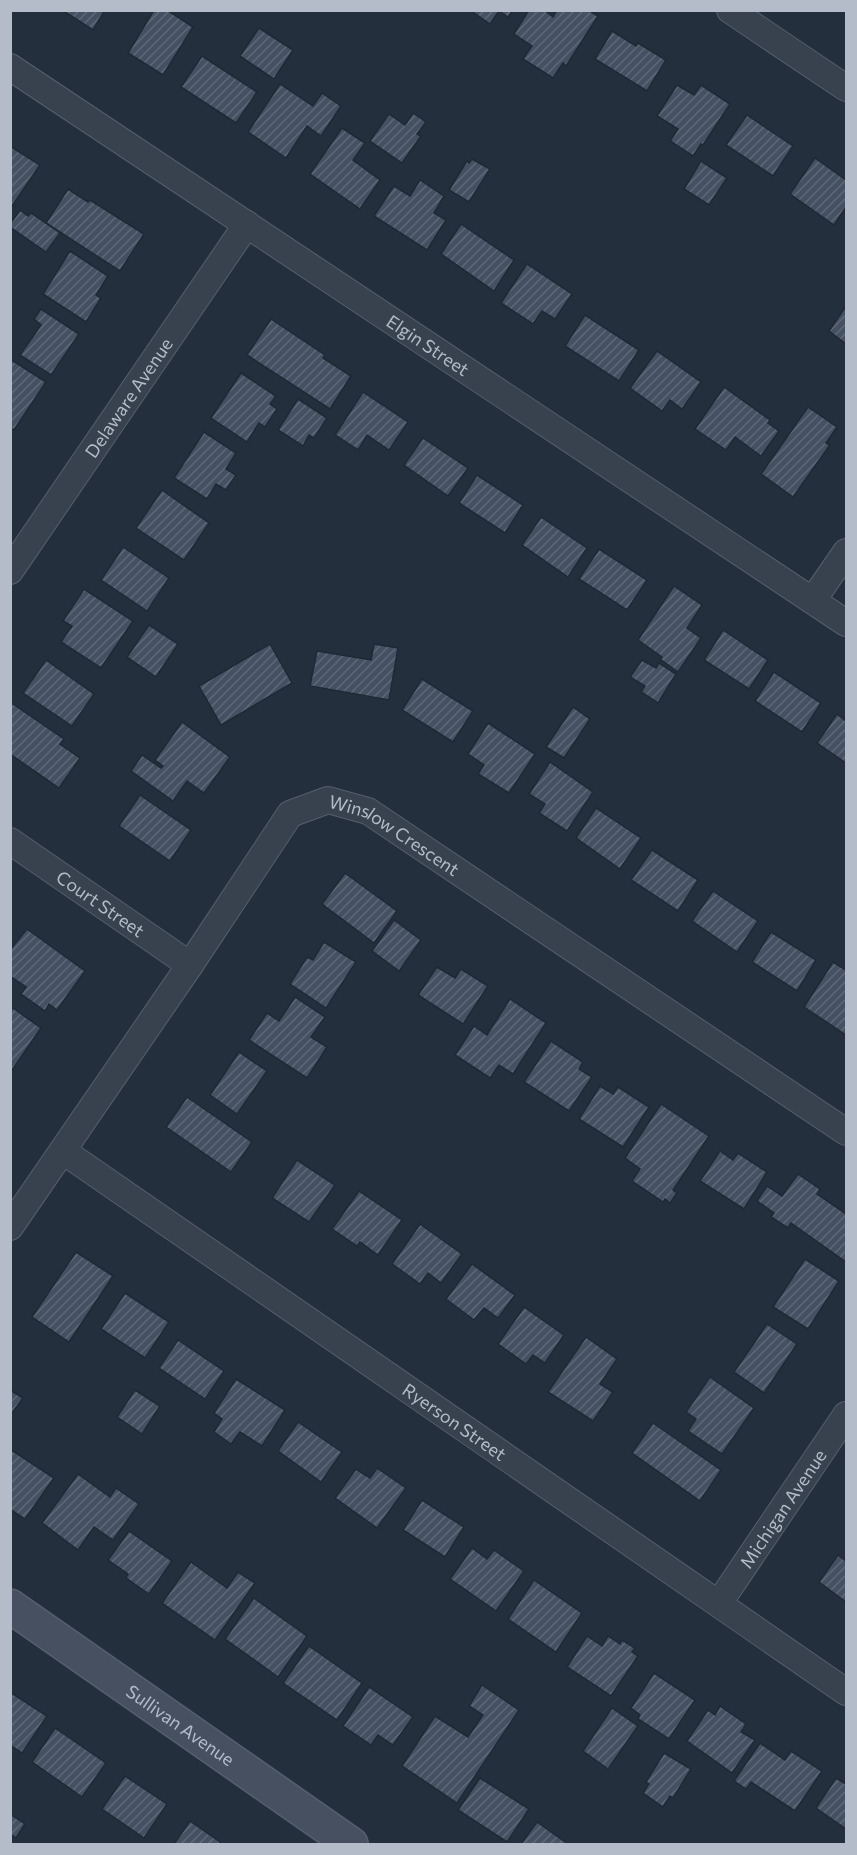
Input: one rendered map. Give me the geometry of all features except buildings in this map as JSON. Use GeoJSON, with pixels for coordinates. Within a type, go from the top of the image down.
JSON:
{"type":"FeatureCollection","features":[{"type":"Feature","properties":{"kind":"street"},"geometry":{"type":"LineString","coordinates":[[730,10],[759,18],[846,88]]}},
{"type":"Feature","properties":{"kind":"street","name":"Elgin Street"},"geometry":{"type":"LineString","coordinates":[[10,67],[846,622]]}},
{"type":"Feature","properties":{"kind":"street","name":"Delaware Avenue"},"geometry":{"type":"LineString","coordinates":[[11,568],[247,224]]}},
{"type":"Feature","properties":{"kind":"street"},"geometry":{"type":"LineString","coordinates":[[813,600],[846,552]]}},
{"type":"Feature","properties":{"kind":"street","name":"Winslow Crescent"},"geometry":{"type":"LineString","coordinates":[[10,1227],[190,965],[290,814],[327,800],[368,811],[846,1132]]}},
{"type":"Feature","properties":{"kind":"street","name":"Court Street"},"geometry":{"type":"LineString","coordinates":[[10,841],[190,965]]}},
{"type":"Feature","properties":{"kind":"street","name":"Ryerson Street"},"geometry":{"type":"LineString","coordinates":[[63,1151],[846,1692]]}},
{"type":"Feature","properties":{"kind":"street","name":"Michigan Avenue"},"geometry":{"type":"LineString","coordinates":[[719,1603],[846,1414]]}},
{"type":"Feature","properties":{"kind":"street","name":"Sullivan Avenue"},"geometry":{"type":"LineString","coordinates":[[10,1606],[351,1845]]}}]}
